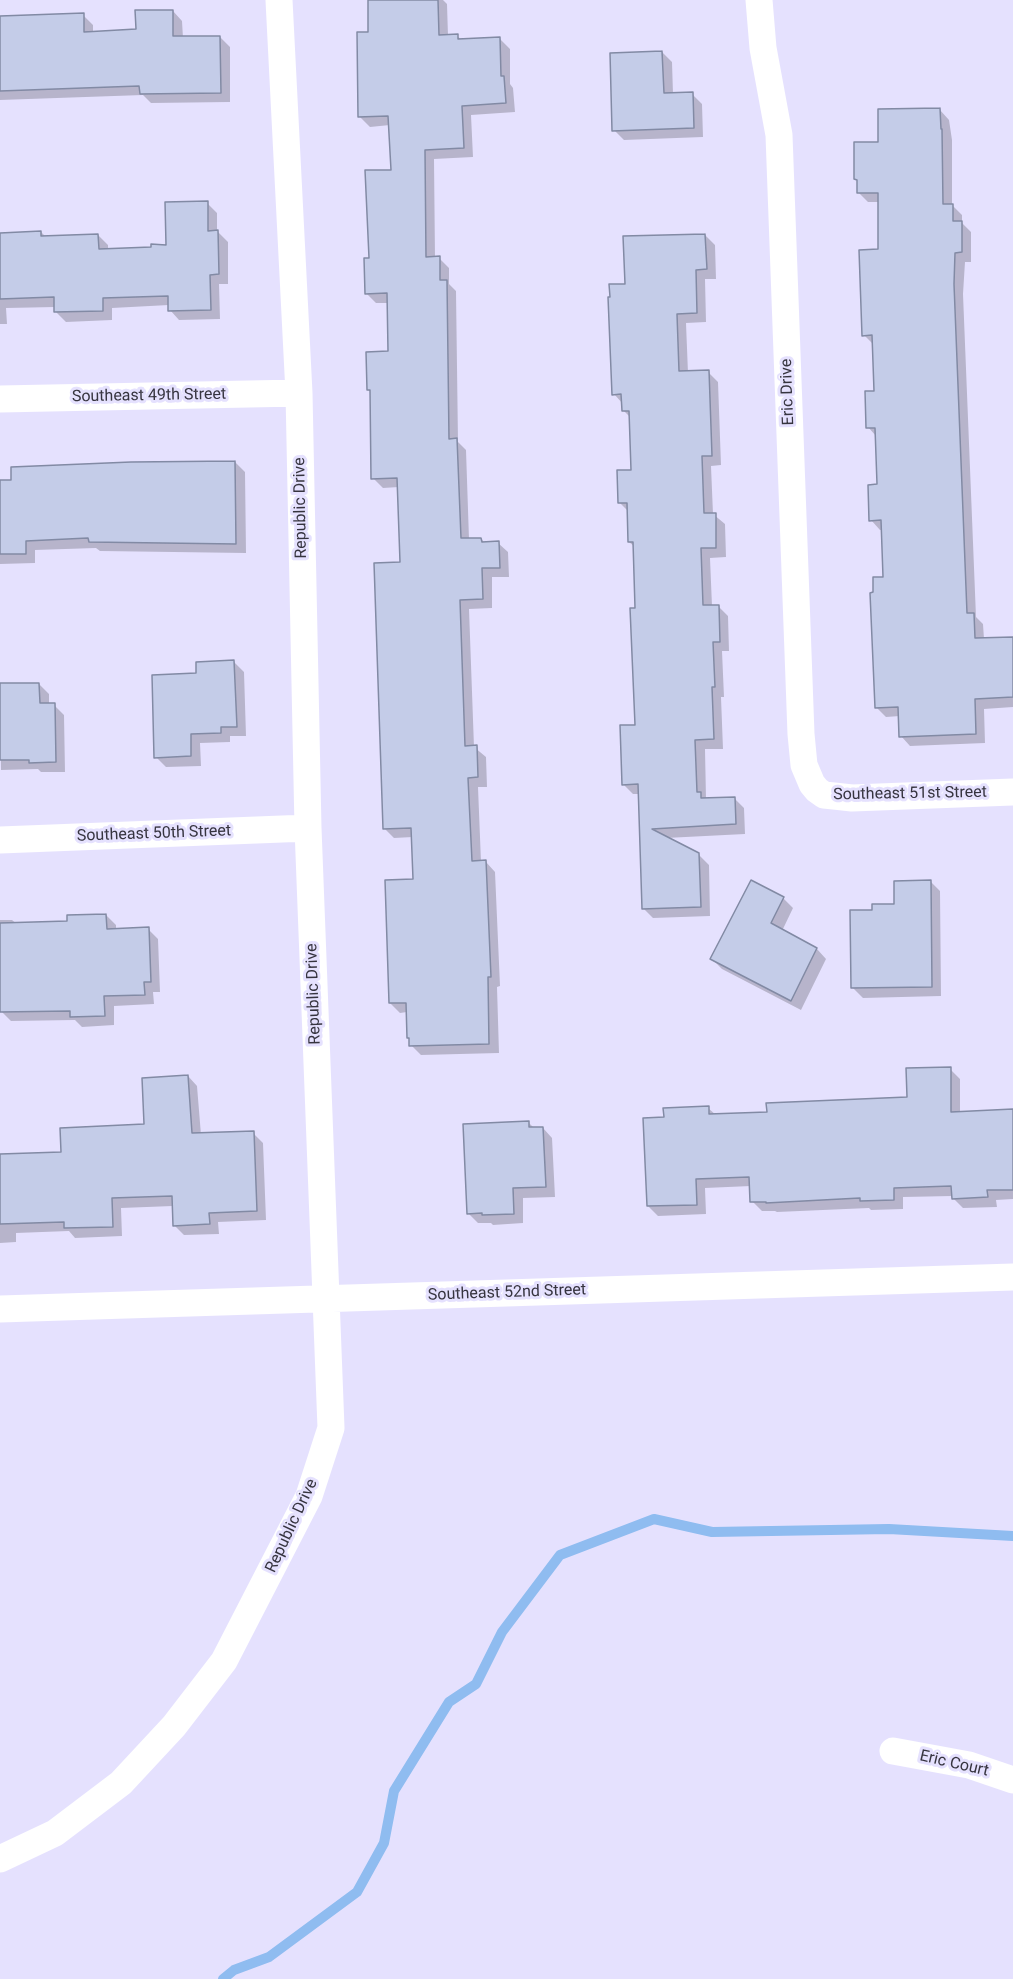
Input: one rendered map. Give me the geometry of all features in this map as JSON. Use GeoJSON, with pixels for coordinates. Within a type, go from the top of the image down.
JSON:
{"type":"FeatureCollection","features":[{"type":"Feature","properties":{"kind":"street","name":"Republic Drive"},"geometry":{"type":"LineString","coordinates":[[0,1859],[55,1833],[121,1783],[174,1726],[224,1661],[309,1496],[331,1428],[308,828],[299,393],[279,0]]}},
{"type":"Feature","properties":{"kind":"street","name":"Eric Drive"},"geometry":{"type":"LineString","coordinates":[[759,0],[763,48],[779,135],[801,734],[804,765],[812,784]]}},
{"type":"Feature","properties":{"kind":"street","name":"Southeast 49th Street"},"geometry":{"type":"LineString","coordinates":[[0,399],[299,393]]}},
{"type":"Feature","properties":{"kind":"street","name":"Southeast 51st Street"},"geometry":{"type":"LineString","coordinates":[[812,784],[824,795],[852,798],[1013,792]]}},
{"type":"Feature","properties":{"kind":"street","name":"Southeast 50th Street"},"geometry":{"type":"LineString","coordinates":[[0,840],[308,828]]}},
{"type":"Feature","properties":{"kind":"street","name":"Southeast 52nd Street"},"geometry":{"type":"LineString","coordinates":[[0,1309],[1013,1277]]}},
{"type":"Feature","properties":{"kind":"street","name":"Eric Court"},"geometry":{"type":"LineString","coordinates":[[894,1750],[969,1765],[1013,1780]]}},
{"type":"Feature","properties":{"kind":"building"},"geometry":{"type":"Polygon","coordinates":[[[368,0],[438,0],[439,35],[458,34],[458,39],[500,37],[501,76],[504,76],[506,103],[462,106],[464,148],[425,150],[426,257],[440,256],[440,280],[447,280],[449,439],[457,438],[461,538],[481,538],[482,542],[499,541],[500,568],[482,568],[483,599],[460,600],[465,746],[477,745],[478,777],[468,778],[472,861],[486,860],[491,977],[488,977],[489,1044],[409,1046],[406,1003],[389,1003],[385,880],[413,879],[411,828],[383,829],[374,563],[400,562],[397,478],[371,479],[370,390],[367,390],[366,352],[388,351],[387,293],[365,294],[364,258],[369,258],[365,170],[391,170],[388,116],[358,117],[357,32],[368,32],[368,0]]]}},
{"type":"Feature","properties":{"kind":"building"},"geometry":{"type":"Polygon","coordinates":[[[135,10],[173,10],[173,36],[220,36],[221,93],[140,94],[139,86],[0,91],[0,16],[84,13],[84,32],[136,29],[135,10]]]}},
{"type":"Feature","properties":{"kind":"building"},"geometry":{"type":"Polygon","coordinates":[[[662,51],[664,93],[693,92],[694,128],[612,131],[610,53],[662,51]]]}},
{"type":"Feature","properties":{"kind":"building"},"geometry":{"type":"Polygon","coordinates":[[[940,108],[943,204],[953,204],[953,221],[962,221],[962,252],[955,253],[954,284],[967,613],[974,613],[975,638],[1013,637],[1013,697],[975,699],[976,734],[899,737],[898,707],[875,708],[870,593],[873,592],[873,577],[883,577],[881,520],[869,521],[868,485],[877,484],[875,428],[866,428],[865,391],[874,391],[872,335],[862,336],[859,250],[878,249],[878,193],[857,193],[857,180],[854,179],[854,142],[878,142],[878,109],[940,108]]]}},
{"type":"Feature","properties":{"kind":"building"},"geometry":{"type":"Polygon","coordinates":[[[208,201],[208,231],[218,230],[219,274],[210,275],[211,310],[168,311],[168,296],[103,298],[103,311],[54,312],[54,297],[0,299],[0,233],[41,231],[41,236],[98,234],[99,249],[151,247],[151,244],[166,245],[165,202],[208,201]]]}},
{"type":"Feature","properties":{"kind":"building"},"geometry":{"type":"Polygon","coordinates":[[[705,234],[707,269],[696,270],[697,313],[677,314],[679,371],[709,370],[712,456],[702,456],[704,513],[716,513],[716,548],[701,548],[703,605],[719,605],[720,642],[713,642],[714,739],[695,740],[697,792],[701,792],[701,798],[735,797],[736,824],[652,829],[699,853],[701,907],[642,909],[638,784],[622,785],[620,725],[635,725],[630,608],[635,608],[633,542],[628,542],[627,503],[618,503],[617,470],[631,470],[629,411],[622,411],[621,394],[612,395],[609,284],[625,284],[623,236],[705,234]]]}},
{"type":"Feature","properties":{"kind":"building"},"geometry":{"type":"Polygon","coordinates":[[[235,461],[236,544],[89,542],[88,538],[26,541],[26,554],[0,554],[0,480],[11,480],[11,467],[235,461]]]}},
{"type":"Feature","properties":{"kind":"building"},"geometry":{"type":"Polygon","coordinates":[[[234,660],[237,727],[221,727],[221,733],[191,734],[191,756],[154,758],[152,675],[196,673],[196,662],[234,660]]]}},
{"type":"Feature","properties":{"kind":"building"},"geometry":{"type":"Polygon","coordinates":[[[0,683],[39,683],[40,703],[55,703],[56,762],[29,763],[29,760],[0,760],[0,683]]]}},
{"type":"Feature","properties":{"kind":"building"},"geometry":{"type":"Polygon","coordinates":[[[751,880],[784,897],[771,923],[817,948],[791,1001],[710,959],[751,880]]]}},
{"type":"Feature","properties":{"kind":"building"},"geometry":{"type":"Polygon","coordinates":[[[931,880],[932,987],[851,988],[850,910],[872,910],[872,904],[894,904],[894,881],[931,880]]]}},
{"type":"Feature","properties":{"kind":"building"},"geometry":{"type":"Polygon","coordinates":[[[106,914],[107,929],[149,927],[151,982],[144,982],[145,995],[104,996],[105,1016],[70,1017],[70,1011],[0,1012],[0,923],[67,921],[67,915],[106,914]]]}},
{"type":"Feature","properties":{"kind":"building"},"geometry":{"type":"Polygon","coordinates":[[[951,1067],[951,1112],[1013,1109],[1013,1190],[987,1190],[988,1197],[952,1199],[951,1186],[894,1188],[894,1200],[860,1201],[860,1198],[766,1203],[750,1202],[749,1177],[696,1179],[697,1205],[647,1206],[643,1118],[664,1117],[663,1108],[709,1106],[709,1114],[767,1112],[766,1103],[907,1097],[906,1068],[951,1067]]]}},
{"type":"Feature","properties":{"kind":"building"},"geometry":{"type":"Polygon","coordinates":[[[188,1075],[192,1133],[254,1131],[257,1211],[209,1213],[210,1224],[173,1226],[172,1196],[112,1198],[113,1227],[64,1228],[64,1222],[0,1224],[0,1154],[61,1152],[60,1128],[144,1124],[142,1078],[188,1075]]]}},
{"type":"Feature","properties":{"kind":"building"},"geometry":{"type":"Polygon","coordinates":[[[529,1121],[529,1127],[543,1127],[546,1187],[513,1188],[514,1214],[467,1214],[463,1124],[529,1121]]]}},
{"type":"Feature","properties":{"kind":"waterway"},"geometry":{"type":"LineString","coordinates":[[223,1979],[234,1970],[269,1957],[357,1892],[384,1843],[394,1791],[449,1702],[476,1684],[502,1632],[560,1555],[654,1519],[712,1532],[889,1529],[1013,1536]]}}]}
